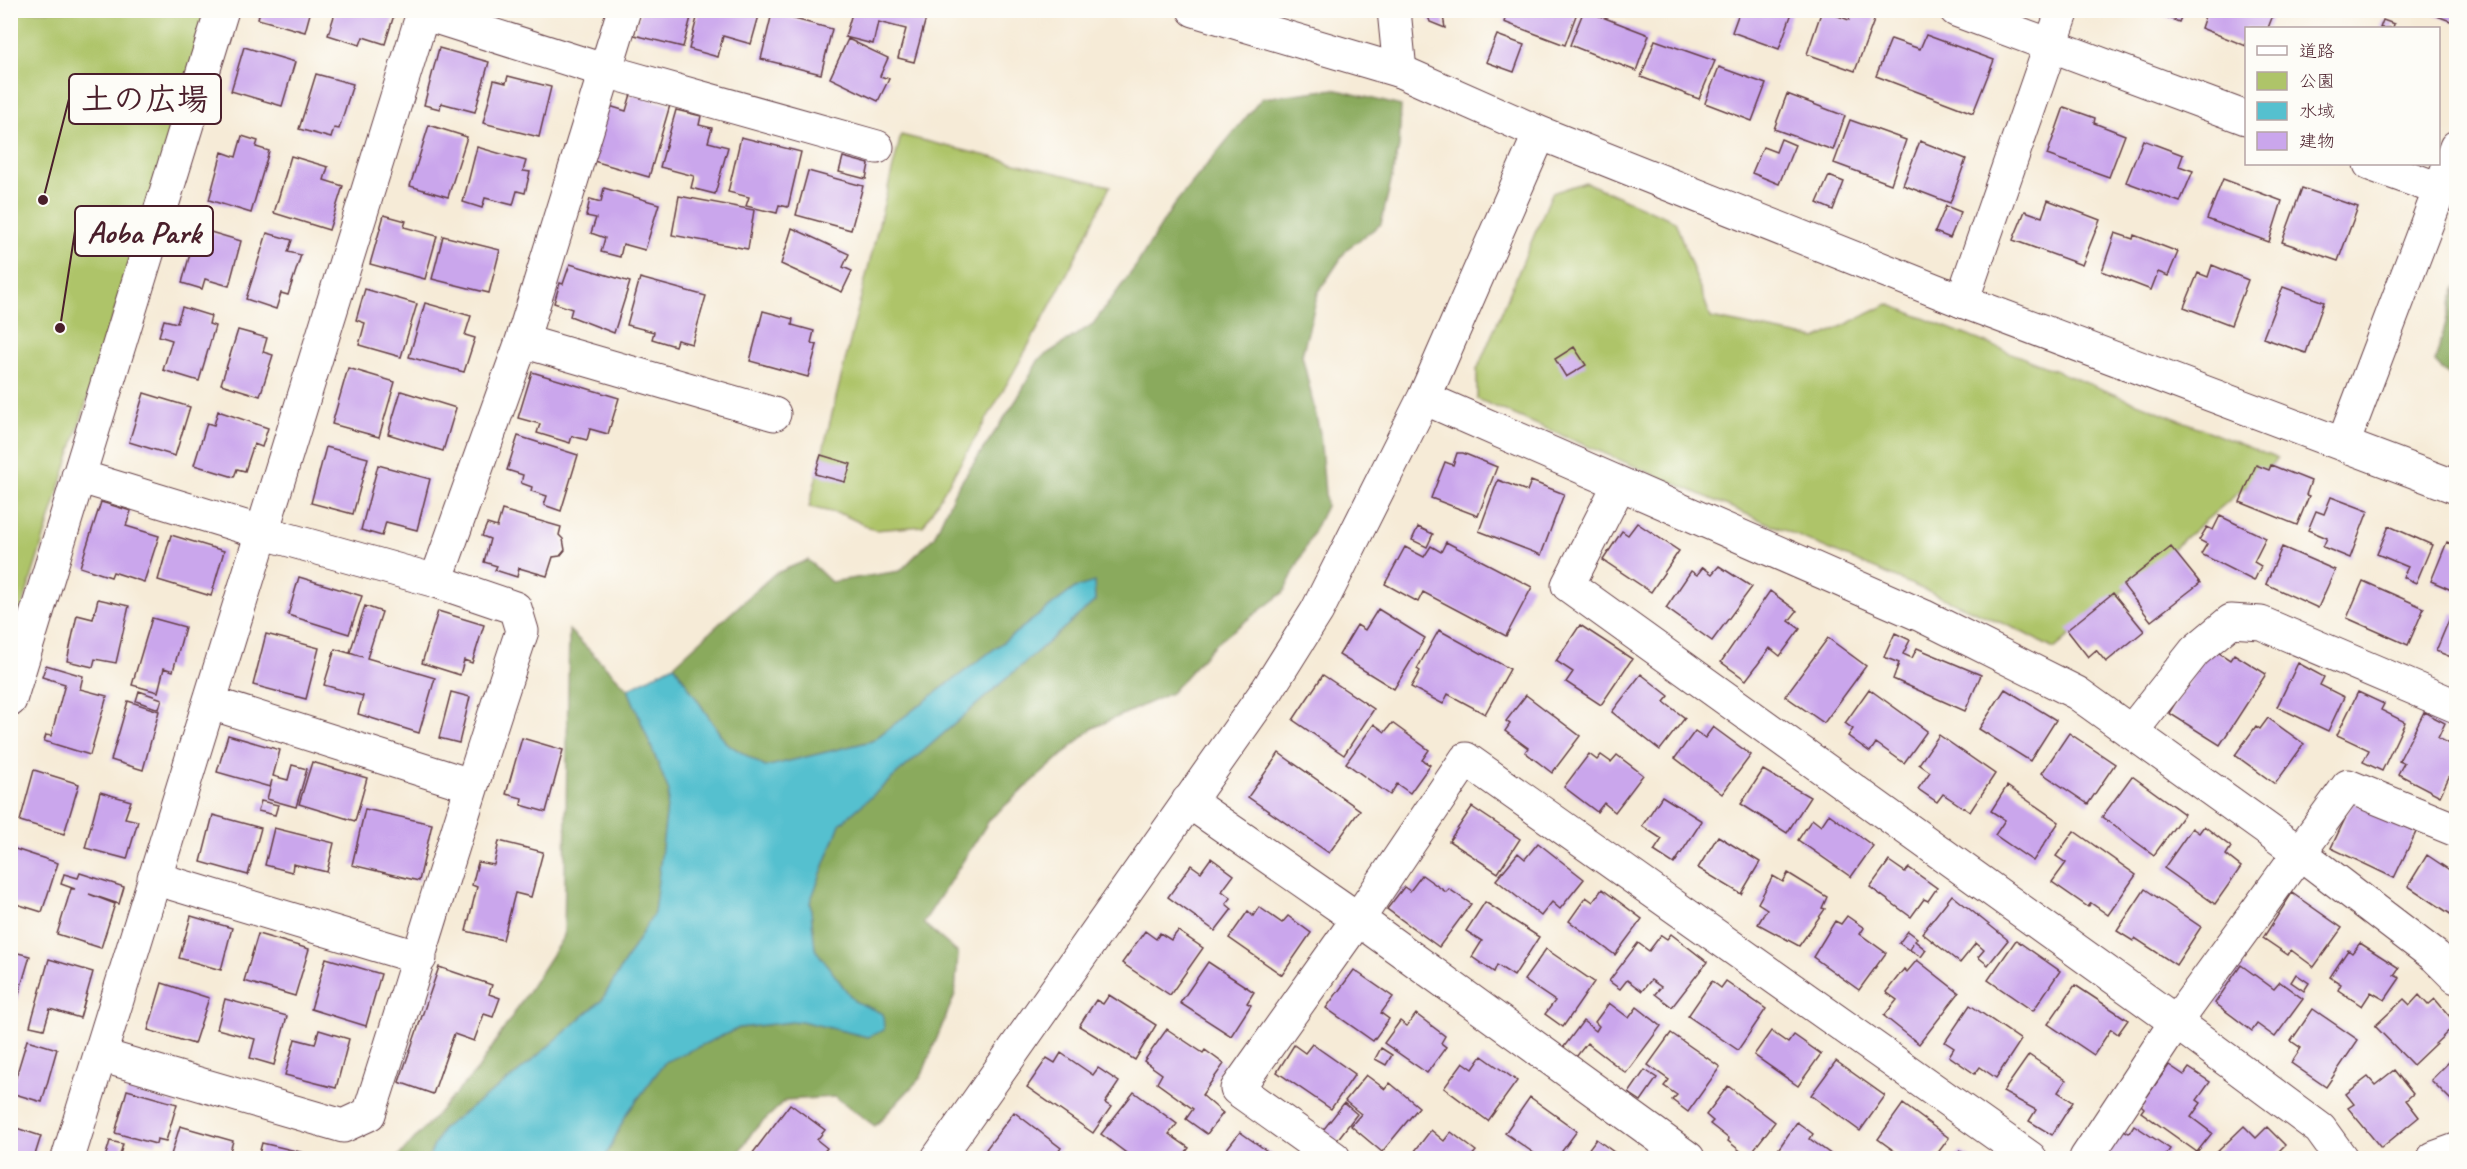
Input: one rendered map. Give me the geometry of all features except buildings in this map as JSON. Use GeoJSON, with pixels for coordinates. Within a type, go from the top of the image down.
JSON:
{"type":"FeatureCollection","features":[{"type":"Feature","properties":{"kind":"street"},"geometry":{"type":"LineString","coordinates":[[10,700],[222,10]]}},
{"type":"Feature","properties":{"kind":"street"},"geometry":{"type":"LineString","coordinates":[[436,581],[522,341],[624,10]]}},
{"type":"Feature","properties":{"kind":"street"},"geometry":{"type":"LineString","coordinates":[[1194,10],[1400,71],[1540,134],[1962,301],[2457,487]]}},
{"type":"Feature","properties":{"kind":"street"},"geometry":{"type":"LineString","coordinates":[[1394,10],[1400,71]]}},
{"type":"Feature","properties":{"kind":"street"},"geometry":{"type":"LineString","coordinates":[[1956,10],[2245,117]]}},
{"type":"Feature","properties":{"kind":"street"},"geometry":{"type":"LineString","coordinates":[[1962,301],[2063,10]]}},
{"type":"Feature","properties":{"kind":"street"},"geometry":{"type":"LineString","coordinates":[[68,1158],[154,878],[211,703],[261,532],[423,13],[606,71],[877,147]]}},
{"type":"Feature","properties":{"kind":"street"},"geometry":{"type":"LineString","coordinates":[[938,1158],[1268,689],[1317,611],[1424,398],[1540,134]]}},
{"type":"Feature","properties":{"kind":"street"},"geometry":{"type":"LineString","coordinates":[[2343,444],[2457,147]]}},
{"type":"Feature","properties":{"kind":"street"},"geometry":{"type":"LineString","coordinates":[[2373,165],[2442,190]]}},
{"type":"Feature","properties":{"kind":"street"},"geometry":{"type":"LineString","coordinates":[[522,341],[774,414]]}},
{"type":"Feature","properties":{"kind":"street"},"geometry":{"type":"LineString","coordinates":[[1424,398],[1923,616],[2077,693],[2300,853],[2435,956],[2457,977]]}},
{"type":"Feature","properties":{"kind":"street"},"geometry":{"type":"LineString","coordinates":[[78,476],[261,532],[436,581],[514,608],[522,631],[470,785],[420,958],[369,1114],[343,1126],[100,1055]]}},
{"type":"Feature","properties":{"kind":"street"},"geometry":{"type":"LineString","coordinates":[[1619,485],[1568,585],[2176,1022],[2320,1129],[2341,1158]]}},
{"type":"Feature","properties":{"kind":"street"},"geometry":{"type":"LineString","coordinates":[[2131,732],[2195,651],[2231,621],[2261,623],[2457,706]]}},
{"type":"Feature","properties":{"kind":"street"},"geometry":{"type":"LineString","coordinates":[[211,703],[470,785]]}},
{"type":"Feature","properties":{"kind":"street"},"geometry":{"type":"LineString","coordinates":[[1334,1158],[1237,1089],[1358,919],[1466,759],[2030,1158]]}},
{"type":"Feature","properties":{"kind":"street"},"geometry":{"type":"LineString","coordinates":[[2086,1158],[2176,1022],[2348,786],[2457,830]]}},
{"type":"Feature","properties":{"kind":"street"},"geometry":{"type":"LineString","coordinates":[[1188,801],[1358,919],[1688,1158]]}},
{"type":"Feature","properties":{"kind":"street"},"geometry":{"type":"LineString","coordinates":[[154,878],[420,958]]}},
{"type":"Feature","properties":{"kind":"street"},"geometry":{"type":"LineString","coordinates":[[2434,1158],[2457,1150]]}},
{"type":"Feature","properties":{"kind":"green space"},"geometry":{"type":"Polygon","coordinates":[[[10,11],[209,11],[10,646],[10,11]]]}},
{"type":"Feature","properties":{"kind":"green space"},"geometry":{"type":"Polygon","coordinates":[[[1334,89],[1401,106],[1399,147],[1381,224],[1347,249],[1318,293],[1302,355],[1320,433],[1326,506],[1284,592],[1214,645],[1171,693],[1093,728],[990,819],[923,923],[958,953],[955,994],[921,1077],[875,1126],[835,1097],[786,1100],[753,1131],[735,1158],[605,1158],[626,1115],[665,1062],[739,1028],[801,1021],[868,1037],[883,1014],[854,1001],[815,950],[810,902],[840,824],[1095,601],[1094,583],[1075,588],[872,741],[765,767],[726,743],[674,665],[774,574],[808,560],[831,582],[900,571],[934,537],[955,491],[1017,399],[1039,359],[1093,324],[1136,266],[1173,206],[1262,98],[1334,89]]]}},
{"type":"Feature","properties":{"kind":"green space"},"geometry":{"type":"Polygon","coordinates":[[[901,135],[1110,186],[1045,316],[923,526],[875,530],[844,515],[809,507],[901,135]]]}},
{"type":"Feature","properties":{"kind":"green space"},"geometry":{"type":"Polygon","coordinates":[[[1585,182],[1675,221],[1711,318],[1816,339],[1888,304],[2278,459],[2054,649],[2018,630],[1477,399],[1477,370],[1552,193],[1585,182]]]}},
{"type":"Feature","properties":{"kind":"green space"},"geometry":{"type":"Polygon","coordinates":[[[2456,286],[2456,383],[2435,362],[2456,286]]]}},
{"type":"Feature","properties":{"kind":"green space"},"geometry":{"type":"Polygon","coordinates":[[[569,630],[628,689],[669,791],[654,913],[602,1000],[514,1076],[443,1128],[428,1158],[397,1158],[478,1069],[564,936],[569,630]]]}},
{"type":"Feature","properties":{"kind":"water"},"geometry":{"type":"Polygon","coordinates":[[[1094,582],[1095,601],[840,824],[810,902],[815,949],[854,1001],[883,1014],[884,1030],[868,1037],[801,1021],[739,1028],[665,1062],[626,1115],[605,1158],[428,1158],[443,1128],[514,1076],[602,1000],[654,913],[669,791],[628,689],[674,665],[726,743],[765,767],[872,741],[1075,588],[1094,582]]]}},
{"type":"Feature","properties":{"kind":"place","name":"土の広場"},"geometry":{"type":"Point","coordinates":[43,200]}},
{"type":"Feature","properties":{"kind":"place","name":"Aoba Park"},"geometry":{"type":"Point","coordinates":[60,328]}}]}
